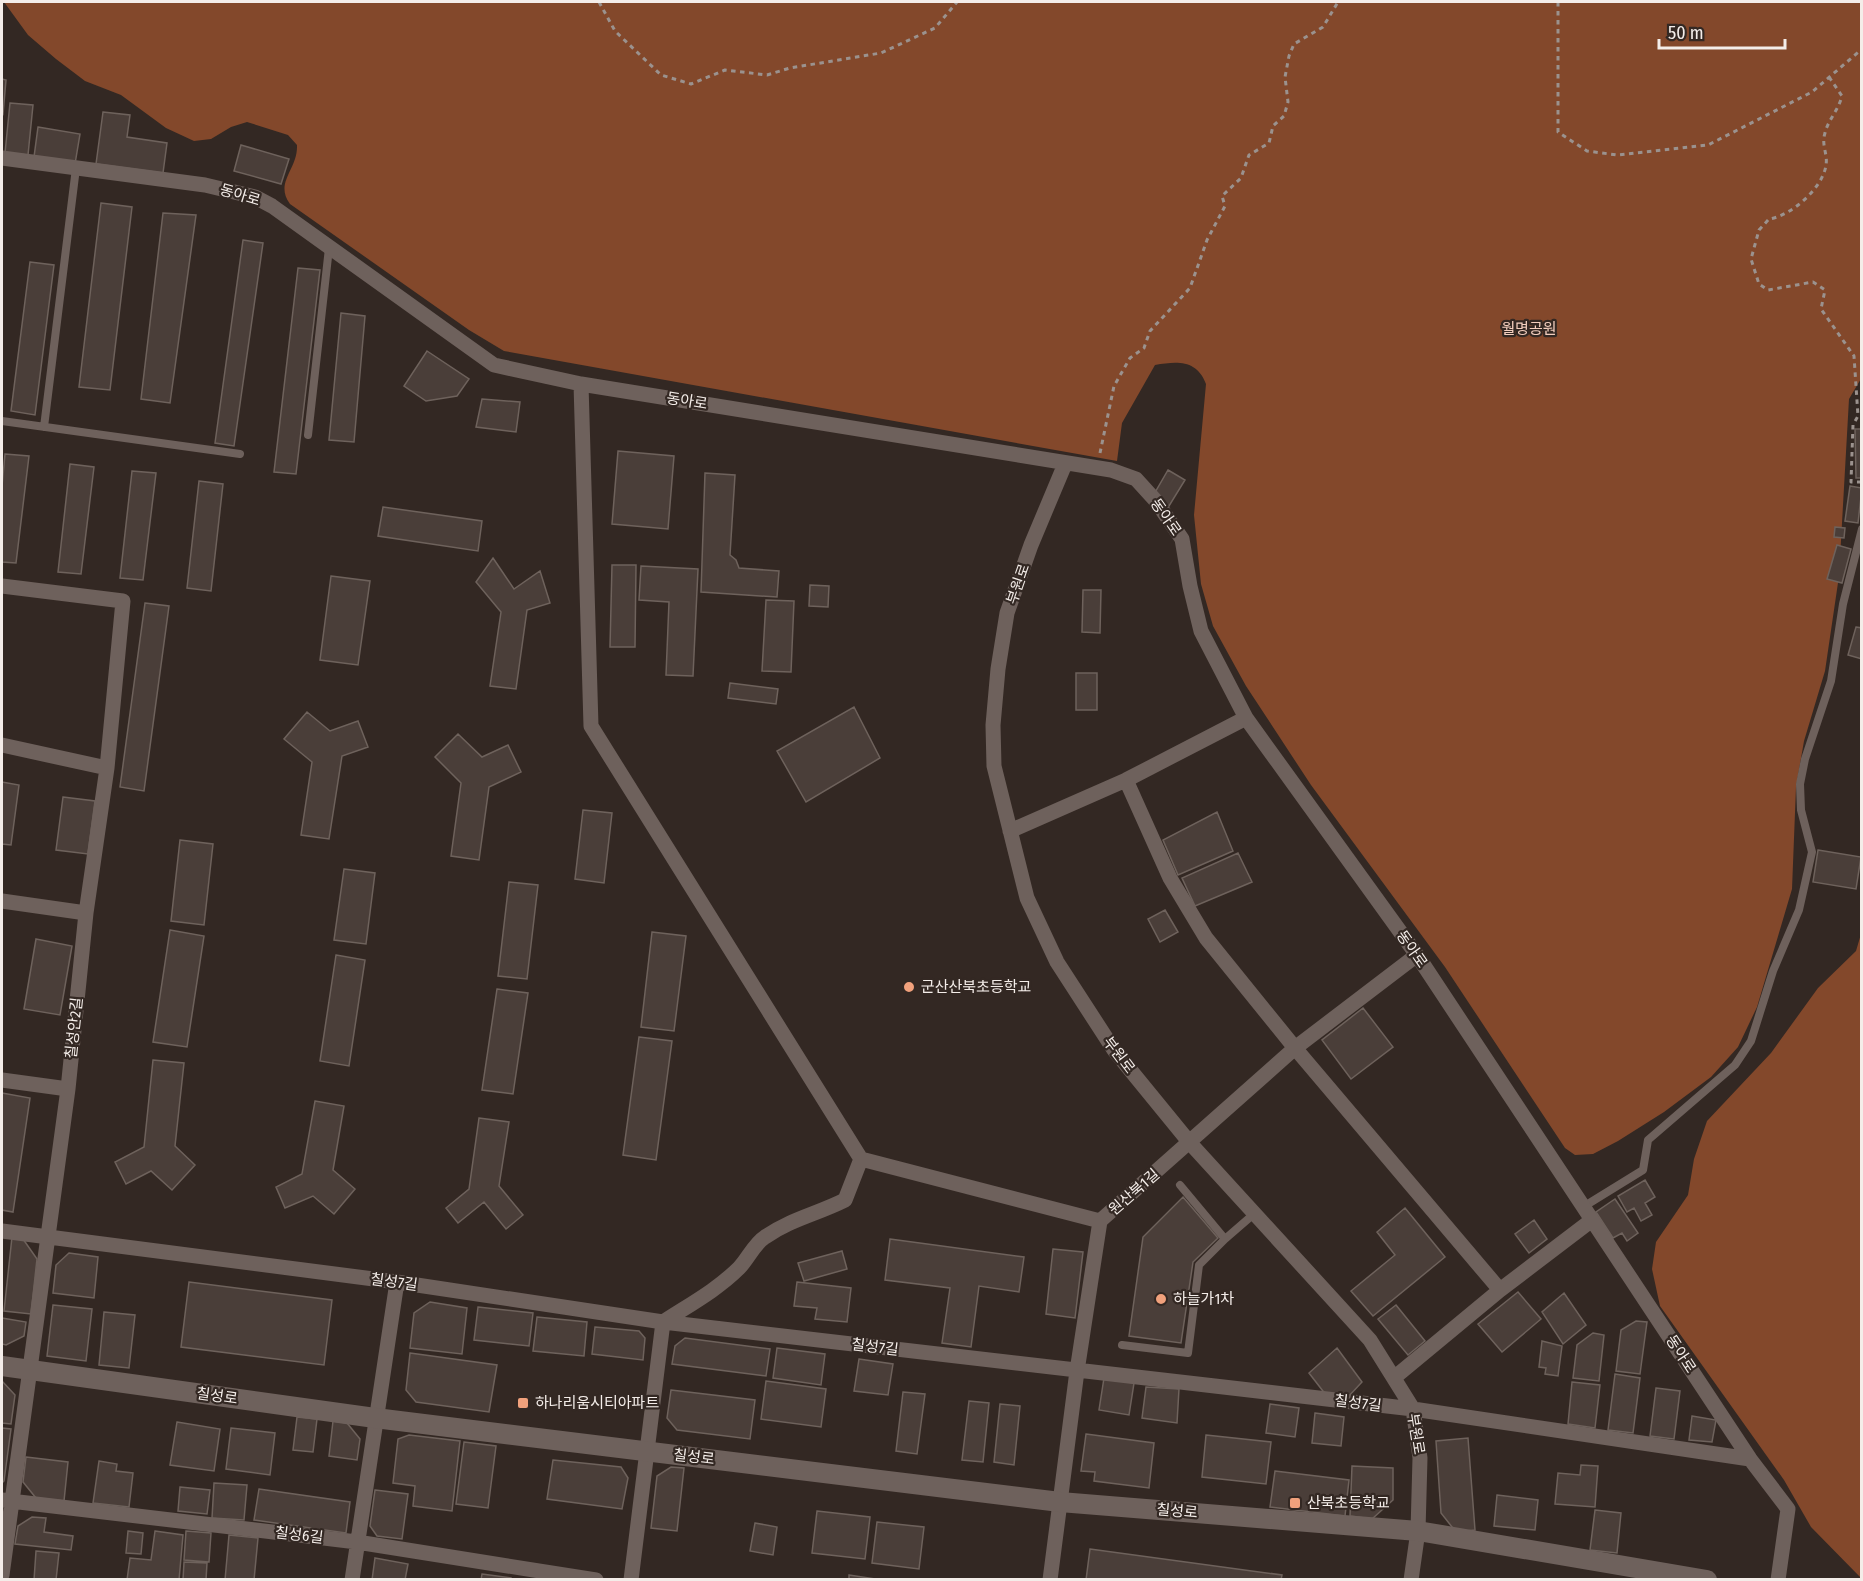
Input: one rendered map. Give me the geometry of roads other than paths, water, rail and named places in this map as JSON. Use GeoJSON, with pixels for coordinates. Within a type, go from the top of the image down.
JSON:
{"type":"FeatureCollection","features":[{"type":"Feature","properties":{"kind":"street","name":"동아로"},"geometry":{"type":"LineString","coordinates":[[2,158],[205,185],[255,197],[272,206],[494,365],[581,384],[1095,468],[1136,479],[1156,501],[1182,539],[1190,586],[1202,631],[1246,718],[1417,955],[1750,1459],[1788,1509],[1778,1580]]}},
{"type":"Feature","properties":{"kind":"street"},"geometry":{"type":"LineString","coordinates":[[581,384],[591,726],[861,1160],[1100,1221]]}},
{"type":"Feature","properties":{"kind":"street","name":"부원로"},"geometry":{"type":"LineString","coordinates":[[1065,464],[1031,545],[1007,613],[993,725],[994,766],[1027,898],[1057,962],[1114,1050],[1190,1143],[1370,1340],[1395,1377],[1413,1409],[1420,1458],[1418,1531],[1411,1580]]}},
{"type":"Feature","properties":{"kind":"street","name":"칠성안2길"},"geometry":{"type":"LineString","coordinates":[[2,586],[123,602],[107,768],[86,913],[68,1089],[29,1370],[7,1501],[2,1575]]}},
{"type":"Feature","properties":{"kind":"street"},"geometry":{"type":"LineString","coordinates":[[1010,831],[1126,780],[1246,718]]}},
{"type":"Feature","properties":{"kind":"street"},"geometry":{"type":"LineString","coordinates":[[2,745],[107,768]]}},
{"type":"Feature","properties":{"kind":"street"},"geometry":{"type":"LineString","coordinates":[[1126,780],[1170,878],[1206,938],[1295,1048],[1500,1290]]}},
{"type":"Feature","properties":{"kind":"street"},"geometry":{"type":"LineString","coordinates":[[2,902],[86,913]]}},
{"type":"Feature","properties":{"kind":"street","name":"원산북1길"},"geometry":{"type":"LineString","coordinates":[[1050,1580],[1077,1371],[1100,1221],[1295,1048],[1417,955]]}},
{"type":"Feature","properties":{"kind":"street"},"geometry":{"type":"LineString","coordinates":[[2,1080],[68,1089]]}},
{"type":"Feature","properties":{"kind":"street"},"geometry":{"type":"LineString","coordinates":[[631,1580],[663,1322],[720,1286],[740,1267],[762,1239],[795,1218],[821,1212],[844,1200],[861,1160]]}},
{"type":"Feature","properties":{"kind":"street"},"geometry":{"type":"LineString","coordinates":[[1395,1377],[1500,1290],[1592,1220]]}},
{"type":"Feature","properties":{"kind":"street","name":"칠성7길"},"geometry":{"type":"LineString","coordinates":[[2,1231],[397,1282],[663,1322],[1413,1409],[1750,1459]]}},
{"type":"Feature","properties":{"kind":"street"},"geometry":{"type":"LineString","coordinates":[[352,1580],[397,1282]]}},
{"type":"Feature","properties":{"kind":"street","name":"칠성로"},"geometry":{"type":"LineString","coordinates":[[2,1366],[375,1418],[1060,1502],[1418,1531],[1707,1580]]}},
{"type":"Feature","properties":{"kind":"street","name":"칠성6길"},"geometry":{"type":"LineString","coordinates":[[7,1501],[357,1542],[596,1580]]}},
{"type":"Feature","properties":{"kind":"lane"},"geometry":{"type":"LineString","coordinates":[[44,427],[76,168]]}},
{"type":"Feature","properties":{"kind":"lane"},"geometry":{"type":"LineString","coordinates":[[308,435],[329,248]]}},
{"type":"Feature","properties":{"kind":"lane"},"geometry":{"type":"LineString","coordinates":[[2,421],[240,454]]}},
{"type":"Feature","properties":{"kind":"lane"},"geometry":{"type":"LineString","coordinates":[[1583,1207],[1643,1170],[1648,1140],[1736,1065],[1751,1041],[1773,970],[1799,910],[1807,882],[1812,852],[1801,810],[1800,784],[1805,759],[1831,681],[1843,604],[1862,529]]}},
{"type":"Feature","properties":{"kind":"lane"},"geometry":{"type":"LineString","coordinates":[[1180,1185],[1225,1239]]}},
{"type":"Feature","properties":{"kind":"lane"},"geometry":{"type":"LineString","coordinates":[[1122,1345],[1188,1353],[1199,1265],[1255,1213]]}},
{"type":"Feature","properties":{"kind":"place","name":"군산산북초등학교"},"geometry":{"type":"Point","coordinates":[909,987]}},
{"type":"Feature","properties":{"kind":"place","name":"하늘가1차"},"geometry":{"type":"Point","coordinates":[1161,1299]}},
{"type":"Feature","properties":{"kind":"place","name":"하나리움시티아파트"},"geometry":{"type":"Point","coordinates":[523,1403]}},
{"type":"Feature","properties":{"kind":"place","name":"산북초등학교"},"geometry":{"type":"Point","coordinates":[1295,1503]}},
{"type":"Feature","properties":{"kind":"park label","name":"월명공원"},"geometry":{"type":"Point","coordinates":[1529,329]}}]}
